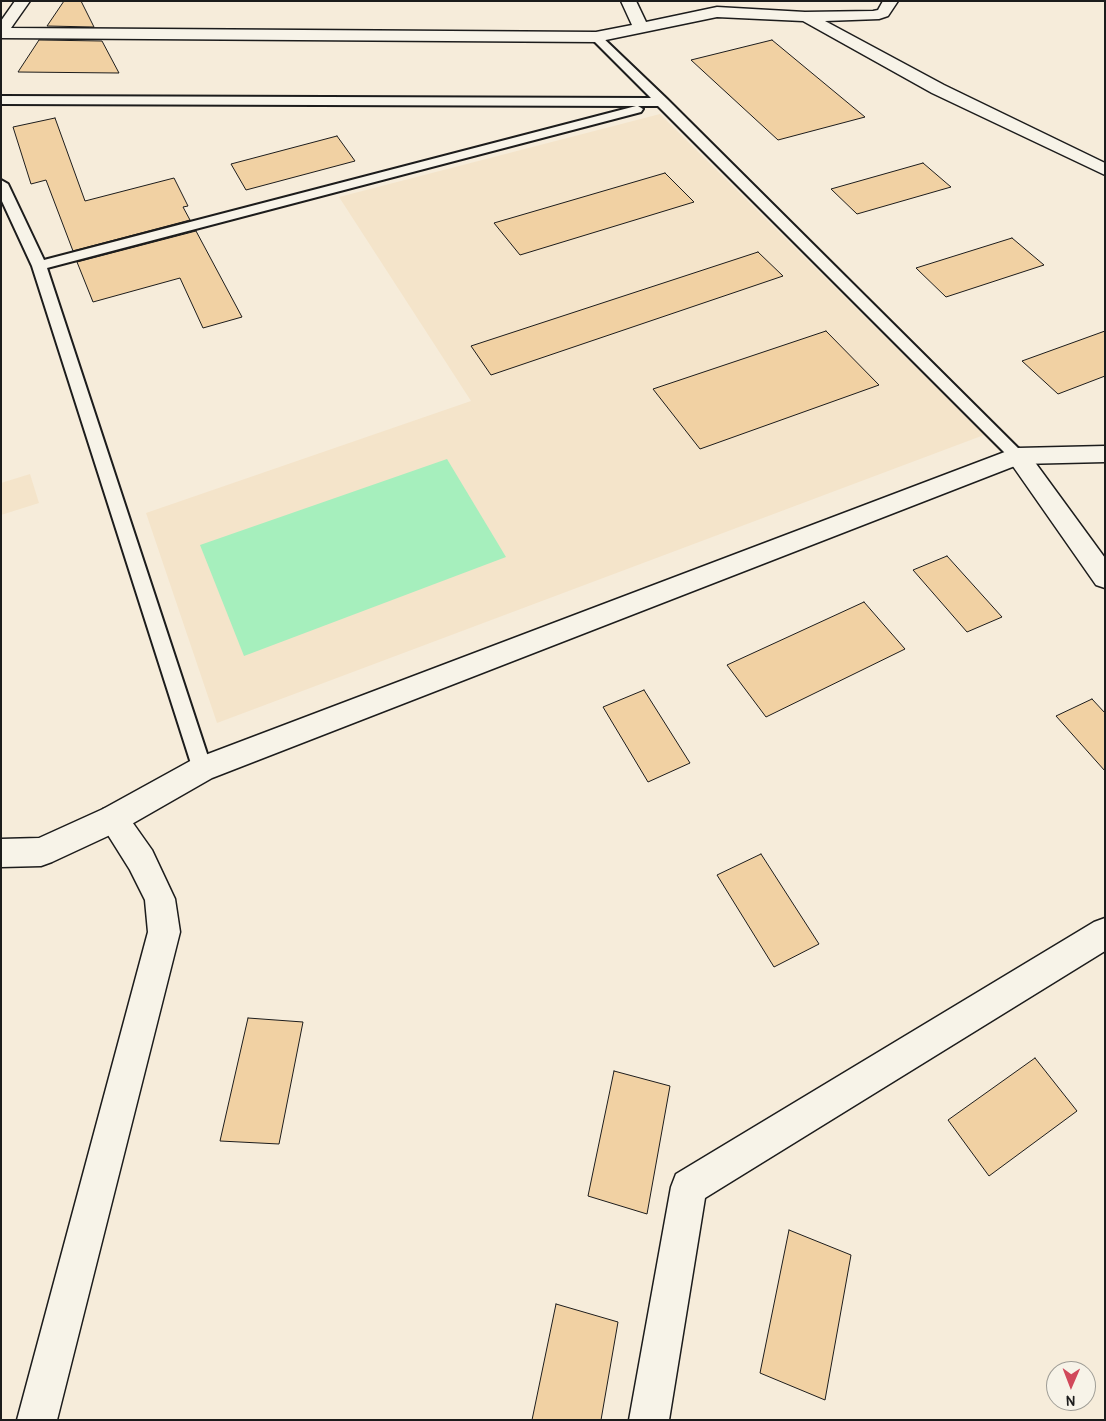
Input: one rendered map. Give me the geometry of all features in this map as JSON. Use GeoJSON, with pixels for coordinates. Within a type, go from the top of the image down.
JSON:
{"type":"FeatureCollection","features":[{"type":"Feature","properties":{"kind":"street"},"geometry":{"type":"LineString","coordinates":[[1,32],[23,1]]}},
{"type":"Feature","properties":{"kind":"street"},"geometry":{"type":"LineString","coordinates":[[628,1],[641,27]]}},
{"type":"Feature","properties":{"kind":"street"},"geometry":{"type":"LineString","coordinates":[[1,32],[596,37],[717,12],[805,17],[874,16],[883,13],[891,1]]}},
{"type":"Feature","properties":{"kind":"street"},"geometry":{"type":"LineString","coordinates":[[805,17],[938,89],[1105,170]]}},
{"type":"Feature","properties":{"kind":"street"},"geometry":{"type":"LineString","coordinates":[[1,853],[41,852],[114,819],[202,769],[1018,456],[1105,454]]}},
{"type":"Feature","properties":{"kind":"street"},"geometry":{"type":"LineString","coordinates":[[1018,456],[1105,578]]}},
{"type":"Feature","properties":{"kind":"street"},"geometry":{"type":"LineString","coordinates":[[36,1420],[164,932],[160,899],[141,860],[114,819]]}},
{"type":"Feature","properties":{"kind":"street"},"geometry":{"type":"LineString","coordinates":[[649,1420],[689,1187],[1105,933]]}},
{"type":"Feature","properties":{"kind":"lane"},"geometry":{"type":"LineString","coordinates":[[596,37],[1018,456]]}},
{"type":"Feature","properties":{"kind":"lane"},"geometry":{"type":"LineString","coordinates":[[1,100],[663,102]]}},
{"type":"Feature","properties":{"kind":"lane"},"geometry":{"type":"LineString","coordinates":[[38,266],[663,102]]}},
{"type":"Feature","properties":{"kind":"lane"},"geometry":{"type":"LineString","coordinates":[[1,184],[38,266],[202,769]]}},
{"type":"Feature","properties":{"kind":"shaded area"},"geometry":{"type":"Polygon","coordinates":[[[660,114],[984,435],[217,723],[146,513],[471,401],[339,197],[660,114]]]}},
{"type":"Feature","properties":{"kind":"shaded area"},"geometry":{"type":"Polygon","coordinates":[[[30,474],[39,503],[1,515],[1,483],[30,474]]]}},
{"type":"Feature","properties":{"kind":"green space"},"geometry":{"type":"Polygon","coordinates":[[[447,459],[506,557],[244,656],[200,545],[447,459]]]}},
{"type":"Feature","properties":{"kind":"building"},"geometry":{"type":"Polygon","coordinates":[[[64,1],[81,1],[94,27],[47,26],[64,1]]]}},
{"type":"Feature","properties":{"kind":"building"},"geometry":{"type":"Polygon","coordinates":[[[39,40],[102,41],[119,73],[18,72],[39,40]]]}},
{"type":"Feature","properties":{"kind":"building"},"geometry":{"type":"Polygon","coordinates":[[[772,40],[865,117],[778,140],[691,60],[772,40]]]}},
{"type":"Feature","properties":{"kind":"building"},"geometry":{"type":"Polygon","coordinates":[[[55,118],[85,201],[174,178],[188,206],[183,207],[190,220],[73,251],[46,180],[31,184],[13,127],[55,118]]]}},
{"type":"Feature","properties":{"kind":"building"},"geometry":{"type":"Polygon","coordinates":[[[337,136],[355,161],[246,190],[231,164],[337,136]]]}},
{"type":"Feature","properties":{"kind":"building"},"geometry":{"type":"Polygon","coordinates":[[[923,163],[951,187],[857,214],[831,189],[923,163]]]}},
{"type":"Feature","properties":{"kind":"building"},"geometry":{"type":"Polygon","coordinates":[[[665,173],[694,202],[520,255],[494,223],[665,173]]]}},
{"type":"Feature","properties":{"kind":"building"},"geometry":{"type":"Polygon","coordinates":[[[196,231],[242,317],[203,328],[180,278],[93,302],[77,262],[196,231]]]}},
{"type":"Feature","properties":{"kind":"building"},"geometry":{"type":"Polygon","coordinates":[[[1012,238],[1044,265],[946,297],[916,268],[1012,238]]]}},
{"type":"Feature","properties":{"kind":"building"},"geometry":{"type":"Polygon","coordinates":[[[758,252],[783,276],[491,375],[471,346],[758,252]]]}},
{"type":"Feature","properties":{"kind":"building"},"geometry":{"type":"Polygon","coordinates":[[[826,331],[879,385],[700,449],[653,389],[826,331]]]}},
{"type":"Feature","properties":{"kind":"building"},"geometry":{"type":"Polygon","coordinates":[[[1105,331],[1105,376],[1058,394],[1022,361],[1105,331]]]}},
{"type":"Feature","properties":{"kind":"building"},"geometry":{"type":"Polygon","coordinates":[[[947,556],[1002,617],[967,632],[913,570],[947,556]]]}},
{"type":"Feature","properties":{"kind":"building"},"geometry":{"type":"Polygon","coordinates":[[[864,602],[905,649],[766,717],[727,665],[864,602]]]}},
{"type":"Feature","properties":{"kind":"building"},"geometry":{"type":"Polygon","coordinates":[[[644,690],[690,763],[648,782],[603,707],[644,690]]]}},
{"type":"Feature","properties":{"kind":"building"},"geometry":{"type":"Polygon","coordinates":[[[1092,699],[1105,713],[1105,771],[1056,716],[1092,699]]]}},
{"type":"Feature","properties":{"kind":"building"},"geometry":{"type":"Polygon","coordinates":[[[761,854],[819,944],[774,967],[717,875],[761,854]]]}},
{"type":"Feature","properties":{"kind":"building"},"geometry":{"type":"Polygon","coordinates":[[[248,1018],[303,1022],[279,1144],[220,1141],[248,1018]]]}},
{"type":"Feature","properties":{"kind":"building"},"geometry":{"type":"Polygon","coordinates":[[[1035,1058],[1077,1111],[989,1176],[948,1120],[1035,1058]]]}},
{"type":"Feature","properties":{"kind":"building"},"geometry":{"type":"Polygon","coordinates":[[[614,1071],[670,1086],[647,1214],[588,1196],[614,1071]]]}},
{"type":"Feature","properties":{"kind":"building"},"geometry":{"type":"Polygon","coordinates":[[[789,1230],[851,1255],[825,1400],[760,1373],[789,1230]]]}},
{"type":"Feature","properties":{"kind":"building"},"geometry":{"type":"Polygon","coordinates":[[[556,1304],[618,1322],[601,1420],[532,1420],[556,1304]]]}}]}
